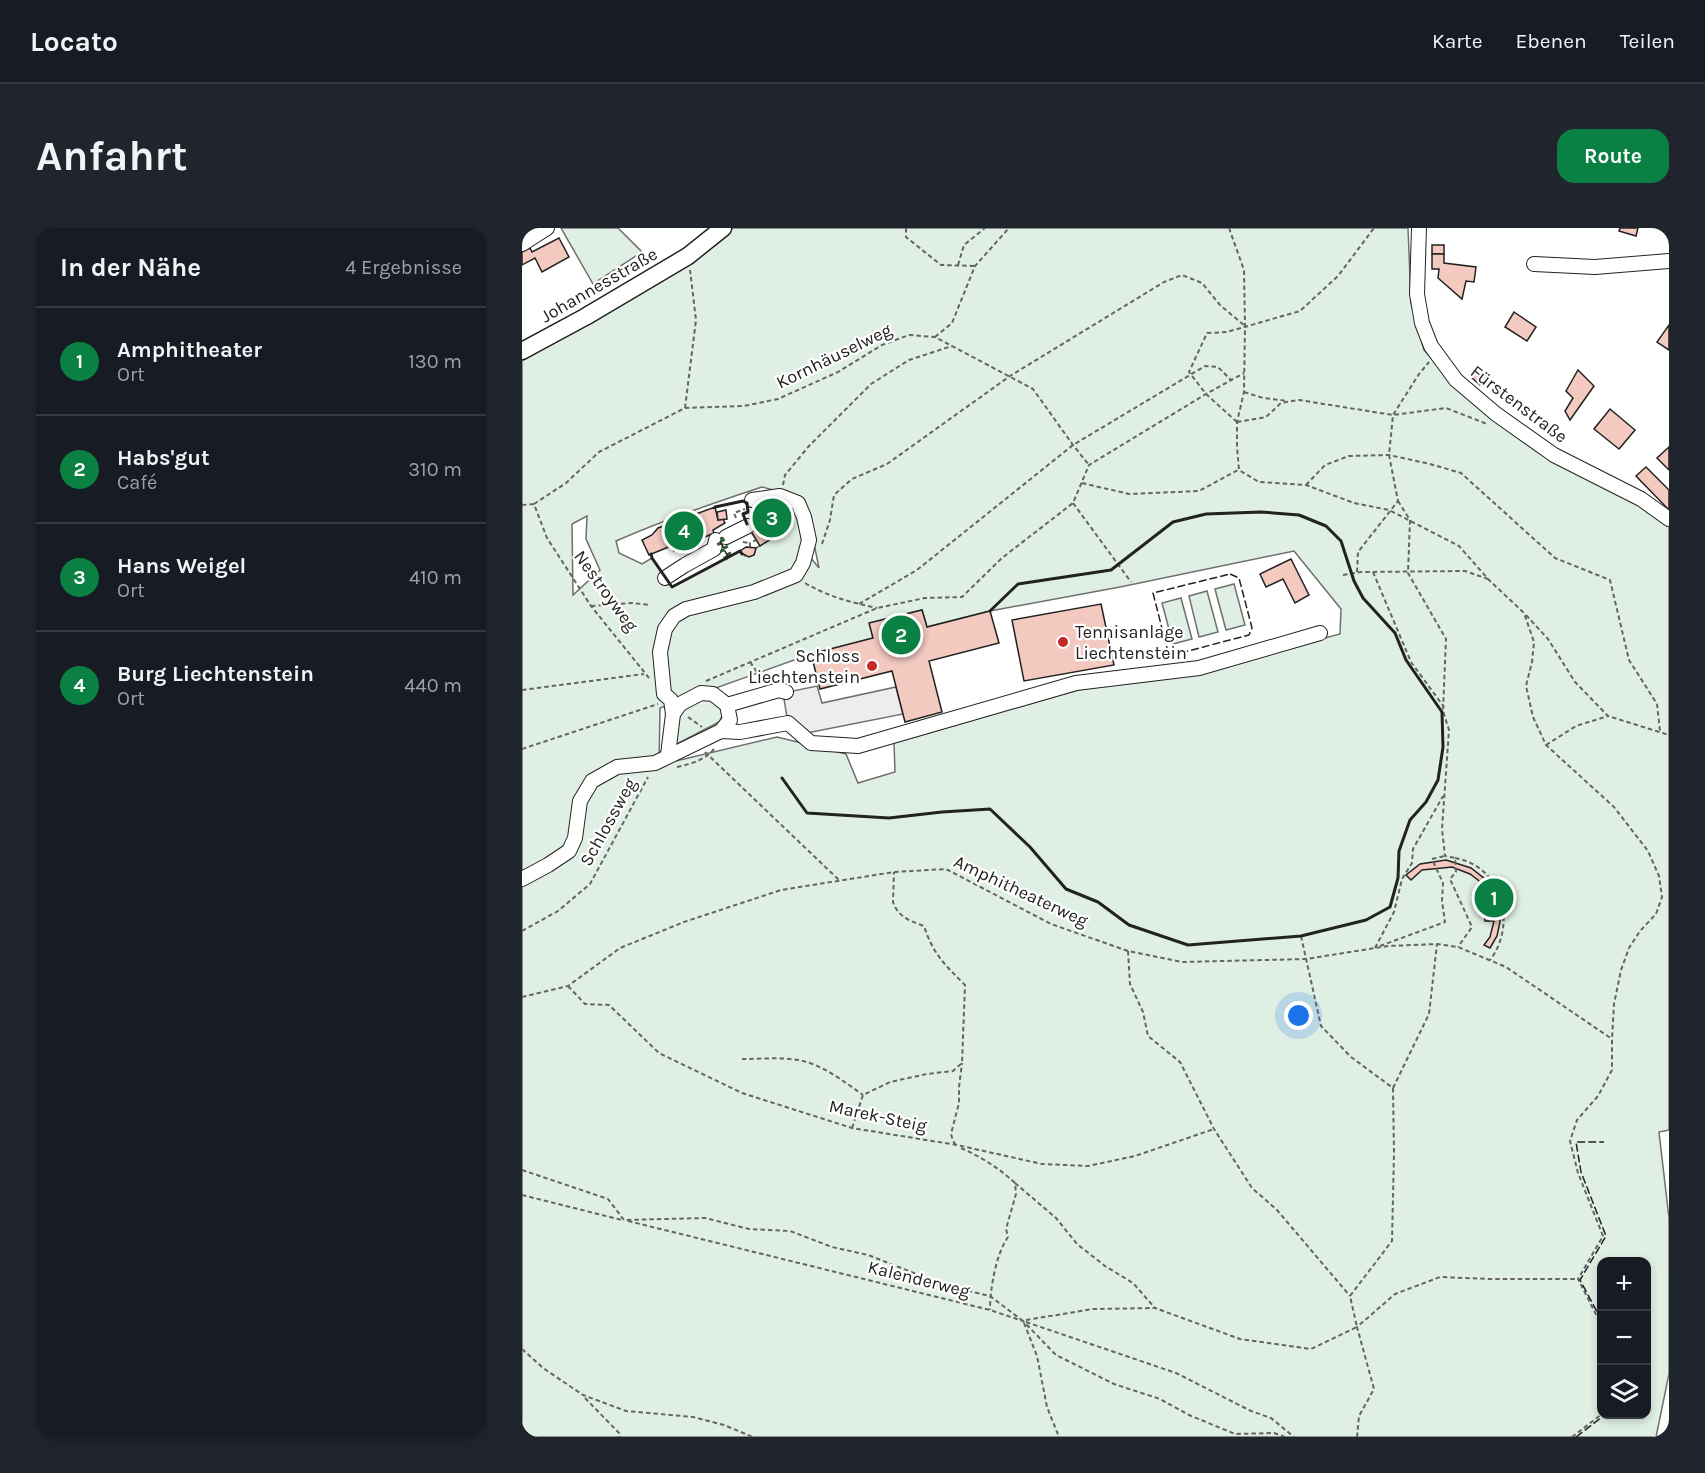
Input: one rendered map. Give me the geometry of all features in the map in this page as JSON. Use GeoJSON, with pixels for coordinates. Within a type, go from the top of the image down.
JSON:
{"type":"FeatureCollection","features":[{"type":"Feature","properties":{"kind":"main road","name":"Johannesstraße"},"geometry":{"type":"LineString","coordinates":[[522,351],[688,256],[723,228]]}},
{"type":"Feature","properties":{"kind":"street"},"geometry":{"type":"LineString","coordinates":[[522,244],[547,228]]}},
{"type":"Feature","properties":{"kind":"street","name":"Fürstenstraße"},"geometry":{"type":"LineString","coordinates":[[1419,228],[1417,294],[1422,323],[1431,346],[1456,380],[1496,414],[1554,455],[1641,499],[1669,519]]}},
{"type":"Feature","properties":{"kind":"street"},"geometry":{"type":"LineString","coordinates":[[1534,264],[1595,267],[1669,261]]}},
{"type":"Feature","properties":{"kind":"street"},"geometry":{"type":"LineString","coordinates":[[668,755],[671,705],[660,652],[665,629],[674,615],[686,609],[754,592],[800,569],[808,540],[804,517],[798,503],[780,496],[750,504]]}},
{"type":"Feature","properties":{"kind":"street"},"geometry":{"type":"LineString","coordinates":[[665,578],[714,549],[721,539],[748,526]]}},
{"type":"Feature","properties":{"kind":"street"},"geometry":{"type":"LineString","coordinates":[[522,879],[569,852],[575,838],[580,801],[592,781],[617,766],[655,763],[721,731],[740,732],[788,723],[811,743],[858,746],[1076,683],[1199,668],[1320,633]]}},
{"type":"Feature","properties":{"kind":"street"},"geometry":{"type":"LineString","coordinates":[[727,705],[779,690],[786,692]]}},
{"type":"Feature","properties":{"kind":"street"},"geometry":{"type":"LineString","coordinates":[[671,705],[680,704],[701,693],[713,694],[727,705],[730,720],[721,731]]}},
{"type":"Feature","properties":{"kind":"path"},"geometry":{"type":"LineString","coordinates":[[906,228],[906,237],[941,265],[975,266]]}},
{"type":"Feature","properties":{"kind":"path"},"geometry":{"type":"LineString","coordinates":[[958,265],[964,245],[985,228]]}},
{"type":"Feature","properties":{"kind":"path"},"geometry":{"type":"LineString","coordinates":[[935,337],[952,323],[975,266],[1009,228]]}},
{"type":"Feature","properties":{"kind":"path"},"geometry":{"type":"LineString","coordinates":[[1229,228],[1244,270],[1244,392],[1237,422],[1239,470]]}},
{"type":"Feature","properties":{"kind":"path"},"geometry":{"type":"LineString","coordinates":[[1237,422],[1206,394],[1189,372],[1207,333],[1227,332],[1300,311],[1338,276],[1374,228]]}},
{"type":"Feature","properties":{"kind":"path"},"geometry":{"type":"LineString","coordinates":[[685,408],[696,320],[688,256]]}},
{"type":"Feature","properties":{"kind":"path"},"geometry":{"type":"LineString","coordinates":[[877,608],[823,594],[801,580],[800,569],[813,557],[822,543],[830,520],[834,495],[852,479],[887,464],[1010,376],[1164,282],[1182,275],[1202,283],[1220,305],[1245,326]]}},
{"type":"Feature","properties":{"kind":"path","name":"Kornhäuselweg"},"geometry":{"type":"LineString","coordinates":[[534,504],[566,483],[599,452],[685,408],[744,406],[778,399],[838,372],[882,345],[909,335],[935,337],[1033,389],[1072,446],[1089,465]]}},
{"type":"Feature","properties":{"kind":"path"},"geometry":{"type":"LineString","coordinates":[[780,496],[785,475],[809,446],[871,384],[909,360],[952,346]]}},
{"type":"Feature","properties":{"kind":"path"},"geometry":{"type":"LineString","coordinates":[[1436,353],[1419,374],[1393,415],[1389,455],[1398,501],[1410,520],[1408,573],[1446,639],[1444,707],[1449,730],[1442,829],[1445,856]]}},
{"type":"Feature","properties":{"kind":"path"},"geometry":{"type":"LineString","coordinates":[[859,604],[917,570],[1072,446],[1205,366],[1218,367],[1231,380]]}},
{"type":"Feature","properties":{"kind":"path"},"geometry":{"type":"LineString","coordinates":[[702,683],[877,608],[925,598],[962,597],[1002,558],[1073,503],[1089,465],[1206,394],[1244,374]]}},
{"type":"Feature","properties":{"kind":"path"},"geometry":{"type":"LineString","coordinates":[[1244,392],[1263,398],[1291,402]]}},
{"type":"Feature","properties":{"kind":"path"},"geometry":{"type":"LineString","coordinates":[[1237,422],[1266,417],[1281,403],[1299,400],[1393,415],[1446,408],[1492,426]]}},
{"type":"Feature","properties":{"kind":"path"},"geometry":{"type":"LineString","coordinates":[[1306,485],[1325,465],[1349,456],[1389,455],[1461,473],[1555,558],[1610,580],[1629,660],[1657,704],[1660,731]]}},
{"type":"Feature","properties":{"kind":"path"},"geometry":{"type":"LineString","coordinates":[[1082,483],[1129,494],[1199,491],[1239,470]]}},
{"type":"Feature","properties":{"kind":"path"},"geometry":{"type":"LineString","coordinates":[[1239,470],[1259,482],[1306,485],[1354,503],[1389,510],[1459,546],[1548,639],[1575,682],[1608,717]]}},
{"type":"Feature","properties":{"kind":"path"},"geometry":{"type":"LineString","coordinates":[[1357,572],[1358,552],[1398,501]]}},
{"type":"Feature","properties":{"kind":"path"},"geometry":{"type":"LineString","coordinates":[[1073,503],[1131,582]]}},
{"type":"Feature","properties":{"kind":"path"},"geometry":{"type":"LineString","coordinates":[[522,505],[534,504]]}},
{"type":"Feature","properties":{"kind":"path","name":"Nestroyweg"},"geometry":{"type":"LineString","coordinates":[[534,504],[547,538],[591,606],[671,705],[702,725],[704,731],[698,741]]}},
{"type":"Feature","properties":{"kind":"path"},"geometry":{"type":"LineString","coordinates":[[729,521],[736,519],[734,513],[750,504]]}},
{"type":"Feature","properties":{"kind":"path"},"geometry":{"type":"LineString","coordinates":[[750,547],[750,543],[756,540]]}},
{"type":"Feature","properties":{"kind":"path"},"geometry":{"type":"LineString","coordinates":[[1343,575],[1357,572],[1464,572],[1489,579]]}},
{"type":"Feature","properties":{"kind":"path"},"geometry":{"type":"LineString","coordinates":[[1373,572],[1411,662],[1444,707]]}},
{"type":"Feature","properties":{"kind":"path"},"geometry":{"type":"LineString","coordinates":[[591,606],[651,604]]}},
{"type":"Feature","properties":{"kind":"path"},"geometry":{"type":"LineString","coordinates":[[1524,613],[1534,642],[1526,686],[1533,717],[1546,745],[1614,807],[1648,851],[1659,876],[1662,897],[1656,914],[1640,931],[1629,948],[1621,970],[1614,1004],[1612,1070],[1599,1096],[1577,1120],[1570,1141],[1578,1173],[1603,1236],[1578,1279]]}},
{"type":"Feature","properties":{"kind":"path"},"geometry":{"type":"LineString","coordinates":[[522,690],[645,674]]}},
{"type":"Feature","properties":{"kind":"path"},"geometry":{"type":"LineString","coordinates":[[522,749],[671,705]]}},
{"type":"Feature","properties":{"kind":"path"},"geometry":{"type":"LineString","coordinates":[[1546,745],[1576,726],[1608,717],[1669,735]]}},
{"type":"Feature","properties":{"kind":"path"},"geometry":{"type":"LineString","coordinates":[[698,741],[708,756],[840,881]]}},
{"type":"Feature","properties":{"kind":"path","name":"Schlossweg"},"geometry":{"type":"LineString","coordinates":[[522,931],[558,911],[590,884],[655,763]]}},
{"type":"Feature","properties":{"kind":"path"},"geometry":{"type":"LineString","coordinates":[[1375,948],[1394,912],[1402,879],[1412,863],[1413,849],[1444,793]]}},
{"type":"Feature","properties":{"kind":"path"},"geometry":{"type":"LineString","coordinates":[[1375,948],[1445,922],[1442,901],[1443,883],[1432,859],[1445,856],[1475,866],[1490,877],[1498,891],[1504,909],[1503,931],[1490,960]]}},
{"type":"Feature","properties":{"kind":"path"},"geometry":{"type":"LineString","coordinates":[[1455,858],[1456,872],[1450,879],[1472,927],[1458,947]]}},
{"type":"Feature","properties":{"kind":"path","name":"Amphitheaterweg"},"geometry":{"type":"LineString","coordinates":[[522,997],[568,986],[620,948],[684,922],[781,890],[894,872],[946,869],[1051,924],[1128,951],[1182,962],[1306,959],[1375,948],[1437,944],[1458,947],[1506,967],[1612,1039]]}},
{"type":"Feature","properties":{"kind":"path"},"geometry":{"type":"LineString","coordinates":[[894,872],[894,907],[904,918],[924,926],[930,945],[939,959],[965,985],[962,1063],[959,1102],[951,1134],[953,1141],[1003,1172],[1056,1218],[1077,1244],[1105,1266],[1133,1283],[1155,1308]]}},
{"type":"Feature","properties":{"kind":"path"},"geometry":{"type":"LineString","coordinates":[[1301,936],[1321,1026],[1351,1057],[1393,1088]]}},
{"type":"Feature","properties":{"kind":"path"},"geometry":{"type":"LineString","coordinates":[[1350,1296],[1392,1241],[1393,1088],[1429,1014],[1437,944]]}},
{"type":"Feature","properties":{"kind":"path"},"geometry":{"type":"LineString","coordinates":[[1128,951],[1130,984],[1143,1012],[1148,1036],[1180,1062],[1214,1129],[1252,1188],[1277,1210],[1350,1296],[1374,1389],[1359,1416],[1357,1437]]}},
{"type":"Feature","properties":{"kind":"path","name":"Marek-Steig"},"geometry":{"type":"LineString","coordinates":[[568,986],[585,1004],[609,1005],[659,1053],[742,1093],[852,1128],[957,1145],[1042,1164],[1088,1166],[1135,1156],[1214,1129]]}},
{"type":"Feature","properties":{"kind":"path"},"geometry":{"type":"LineString","coordinates":[[742,1059],[798,1059],[814,1064],[863,1095]]}},
{"type":"Feature","properties":{"kind":"path"},"geometry":{"type":"LineString","coordinates":[[852,1128],[863,1095],[891,1082],[953,1071],[962,1063]]}},
{"type":"Feature","properties":{"kind":"path"},"geometry":{"type":"LineString","coordinates":[[522,1170],[608,1199],[624,1220],[705,1218],[749,1229],[790,1232],[832,1247],[868,1255],[948,1286],[990,1296],[1023,1321],[1176,1373],[1251,1411],[1270,1418],[1294,1437]]}},
{"type":"Feature","properties":{"kind":"path"},"geometry":{"type":"LineString","coordinates":[[990,1310],[990,1296],[999,1257],[1008,1237],[1006,1229],[1016,1194],[1015,1183]]}},
{"type":"Feature","properties":{"kind":"path","name":"Kalenderweg"},"geometry":{"type":"LineString","coordinates":[[522,1195],[990,1310],[1023,1321],[1056,1355],[1114,1384],[1160,1399],[1189,1415],[1235,1434],[1274,1433],[1285,1437]]}},
{"type":"Feature","properties":{"kind":"path"},"geometry":{"type":"LineString","coordinates":[[1023,1321],[1093,1309],[1155,1308],[1240,1339],[1311,1349],[1357,1327],[1395,1294],[1440,1277],[1578,1279]]}},
{"type":"Feature","properties":{"kind":"path"},"geometry":{"type":"LineString","coordinates":[[1578,1279],[1597,1316]]}},
{"type":"Feature","properties":{"kind":"path"},"geometry":{"type":"LineString","coordinates":[[1023,1321],[1036,1356],[1047,1407],[1059,1437]]}},
{"type":"Feature","properties":{"kind":"path"},"geometry":{"type":"LineString","coordinates":[[522,1349],[543,1368],[584,1395],[626,1411],[693,1417],[724,1425],[753,1437]]}},
{"type":"Feature","properties":{"kind":"path"},"geometry":{"type":"LineString","coordinates":[[584,1395],[620,1434],[620,1437]]}},
{"type":"Feature","properties":{"kind":"path"},"geometry":{"type":"LineString","coordinates":[[1572,1437],[1597,1418]]}},
{"type":"Feature","properties":{"kind":"green space"},"geometry":{"type":"Polygon","coordinates":[[[561,228],[618,228],[642,252],[593,284],[561,228]]]}},
{"type":"Feature","properties":{"kind":"green space"},"geometry":{"type":"Polygon","coordinates":[[[733,228],[1408,228],[1411,303],[1424,350],[1457,388],[1536,451],[1637,503],[1669,525],[1669,1130],[1659,1132],[1669,1218],[1669,1374],[1656,1437],[522,1437],[522,361],[704,254],[733,228]],[[762,487],[670,519],[616,541],[619,553],[642,564],[652,558],[672,587],[740,551],[745,556],[754,555],[756,548],[771,539],[764,530],[771,516],[781,508],[792,506],[802,523],[802,547],[819,568],[807,510],[795,496],[762,487]],[[587,516],[572,524],[573,595],[600,570],[586,539],[587,516]],[[1294,551],[990,611],[927,627],[922,610],[870,623],[873,638],[811,654],[660,708],[659,765],[777,737],[846,754],[858,783],[895,772],[894,743],[1078,690],[1202,671],[1340,634],[1341,609],[1294,551]]]}},
{"type":"Feature","properties":{"kind":"green space"},"geometry":{"type":"Polygon","coordinates":[[[1234,584],[1245,625],[1226,630],[1215,589],[1234,584]]]}},
{"type":"Feature","properties":{"kind":"green space"},"geometry":{"type":"Polygon","coordinates":[[[1207,591],[1218,632],[1199,637],[1189,596],[1207,591]]]}},
{"type":"Feature","properties":{"kind":"green space"},"geometry":{"type":"Polygon","coordinates":[[[1181,598],[1192,639],[1173,644],[1162,603],[1181,598]]]}},
{"type":"Feature","properties":{"kind":"green space"},"geometry":{"type":"Polygon","coordinates":[[[697,698],[720,701],[723,714],[719,722],[675,745],[678,718],[697,698]]]}},
{"type":"Feature","properties":{"kind":"shaded area"},"geometry":{"type":"Polygon","coordinates":[[[817,686],[822,703],[896,687],[903,714],[802,734],[788,723],[783,693],[817,686]]]}},
{"type":"Feature","properties":{"kind":"building"},"geometry":{"type":"Polygon","coordinates":[[[1620,228],[1638,228],[1636,236],[1619,231],[1620,228]]]}},
{"type":"Feature","properties":{"kind":"building"},"geometry":{"type":"Polygon","coordinates":[[[559,238],[569,257],[542,272],[535,258],[522,265],[522,252],[530,248],[532,252],[559,238]]]}},
{"type":"Feature","properties":{"kind":"building"},"geometry":{"type":"Polygon","coordinates":[[[1432,245],[1444,245],[1444,254],[1432,254],[1432,245]]]}},
{"type":"Feature","properties":{"kind":"building"},"geometry":{"type":"Polygon","coordinates":[[[1432,254],[1444,254],[1444,263],[1476,267],[1474,282],[1466,281],[1462,299],[1438,278],[1439,269],[1432,269],[1432,254]]]}},
{"type":"Feature","properties":{"kind":"building"},"geometry":{"type":"Polygon","coordinates":[[[1514,312],[1536,327],[1527,341],[1505,327],[1514,312]]]}},
{"type":"Feature","properties":{"kind":"building"},"geometry":{"type":"Polygon","coordinates":[[[1669,325],[1669,350],[1657,342],[1669,325]]]}},
{"type":"Feature","properties":{"kind":"building"},"geometry":{"type":"Polygon","coordinates":[[[1479,368],[1487,375],[1480,385],[1472,378],[1479,368]]]}},
{"type":"Feature","properties":{"kind":"building"},"geometry":{"type":"Polygon","coordinates":[[[1578,370],[1594,386],[1570,420],[1565,411],[1573,398],[1566,391],[1578,370]]]}},
{"type":"Feature","properties":{"kind":"building"},"geometry":{"type":"Polygon","coordinates":[[[1610,409],[1635,430],[1619,449],[1594,429],[1610,409]]]}},
{"type":"Feature","properties":{"kind":"building"},"geometry":{"type":"Polygon","coordinates":[[[1669,447],[1669,470],[1657,458],[1669,447]]]}},
{"type":"Feature","properties":{"kind":"building"},"geometry":{"type":"Polygon","coordinates":[[[1646,467],[1669,490],[1669,510],[1636,476],[1646,467]]]}},
{"type":"Feature","properties":{"kind":"building"},"geometry":{"type":"Polygon","coordinates":[[[715,507],[718,520],[723,519],[725,523],[713,530],[714,533],[674,551],[671,546],[649,555],[642,540],[652,535],[658,528],[715,507]]]}},
{"type":"Feature","properties":{"kind":"building"},"geometry":{"type":"Polygon","coordinates":[[[726,510],[727,519],[718,520],[717,512],[726,510]]]}},
{"type":"Feature","properties":{"kind":"building"},"geometry":{"type":"Polygon","coordinates":[[[750,530],[764,530],[771,539],[760,546],[750,530]]]}},
{"type":"Feature","properties":{"kind":"building"},"geometry":{"type":"Polygon","coordinates":[[[746,547],[756,548],[754,555],[749,557],[740,551],[746,547]]]}},
{"type":"Feature","properties":{"kind":"building"},"geometry":{"type":"Polygon","coordinates":[[[1291,559],[1309,595],[1295,603],[1283,579],[1266,587],[1260,574],[1291,559]]]}},
{"type":"Feature","properties":{"kind":"building","name":"Tennisanlage Liechtenstein"},"geometry":{"type":"Polygon","coordinates":[[[1101,604],[1114,665],[1024,681],[1012,620],[1101,604]]]}},
{"type":"Feature","properties":{"kind":"building","name":"Schloss Liechtenstein"},"geometry":{"type":"Polygon","coordinates":[[[922,610],[927,627],[990,611],[999,643],[929,661],[942,712],[905,722],[892,671],[820,689],[811,654],[873,638],[869,623],[922,610]]]}},
{"type":"Feature","properties":{"kind":"building"},"geometry":{"type":"Polygon","coordinates":[[[1446,860],[1471,868],[1485,879],[1500,905],[1497,936],[1490,948],[1484,945],[1490,937],[1494,921],[1485,921],[1483,907],[1495,906],[1486,888],[1478,880],[1452,867],[1422,870],[1411,880],[1406,875],[1420,864],[1446,860]]]}},
{"type":"Feature","properties":{"kind":"hedge"},"geometry":{"type":"LineString","coordinates":[[722,539],[730,556],[726,558],[718,541],[722,539]]}},
{"type":"Feature","properties":{"kind":"fence"},"geometry":{"type":"LineString","coordinates":[[720,541],[728,557]]}},
{"type":"Feature","properties":{"kind":"fence"},"geometry":{"type":"LineString","coordinates":[[1230,574],[1239,578],[1252,628],[1249,635],[1169,656],[1153,593],[1230,574]]}},
{"type":"Feature","properties":{"kind":"fence"},"geometry":{"type":"LineString","coordinates":[[1597,1312],[1580,1280],[1606,1236],[1581,1172],[1576,1142],[1604,1142]]}},
{"type":"Feature","properties":{"kind":"fence"},"geometry":{"type":"LineString","coordinates":[[1576,1437],[1599,1419]]}},
{"type":"Feature","properties":{"kind":"wall"},"geometry":{"type":"LineString","coordinates":[[715,507],[743,501],[747,503],[748,512],[743,514],[747,524]]}},
{"type":"Feature","properties":{"kind":"wall"},"geometry":{"type":"LineString","coordinates":[[782,778],[807,813],[889,818],[990,809],[1030,847],[1066,889],[1098,902],[1129,925],[1188,945],[1301,936],[1366,920],[1390,907],[1398,878],[1399,851],[1410,820],[1426,802],[1438,780],[1443,747],[1442,712],[1406,660],[1395,633],[1363,598],[1354,581],[1341,541],[1326,526],[1299,515],[1261,512],[1206,514],[1173,522],[1111,570],[1018,584],[990,611]]}},
{"type":"Feature","properties":{"kind":"wall"},"geometry":{"type":"LineString","coordinates":[[651,554],[672,587],[740,551],[742,554]]}},
{"type":"Feature","properties":{"kind":"place","name":"Hans Weigel"},"geometry":{"type":"Point","coordinates":[772,518]}},
{"type":"Feature","properties":{"kind":"place","name":"Burg Liechtenstein"},"geometry":{"type":"Point","coordinates":[684,531]}},
{"type":"Feature","properties":{"kind":"place","name":"Habs'gut"},"geometry":{"type":"Point","coordinates":[901,635]}},
{"type":"Feature","properties":{"kind":"place","name":"Tennisanlage Liechtenstein"},"geometry":{"type":"Point","coordinates":[1063,642]}},
{"type":"Feature","properties":{"kind":"place","name":"Schloss Liechtenstein"},"geometry":{"type":"Point","coordinates":[872,666]}},
{"type":"Feature","properties":{"kind":"place","name":"Amphitheater"},"geometry":{"type":"Point","coordinates":[1494,898]}}]}
